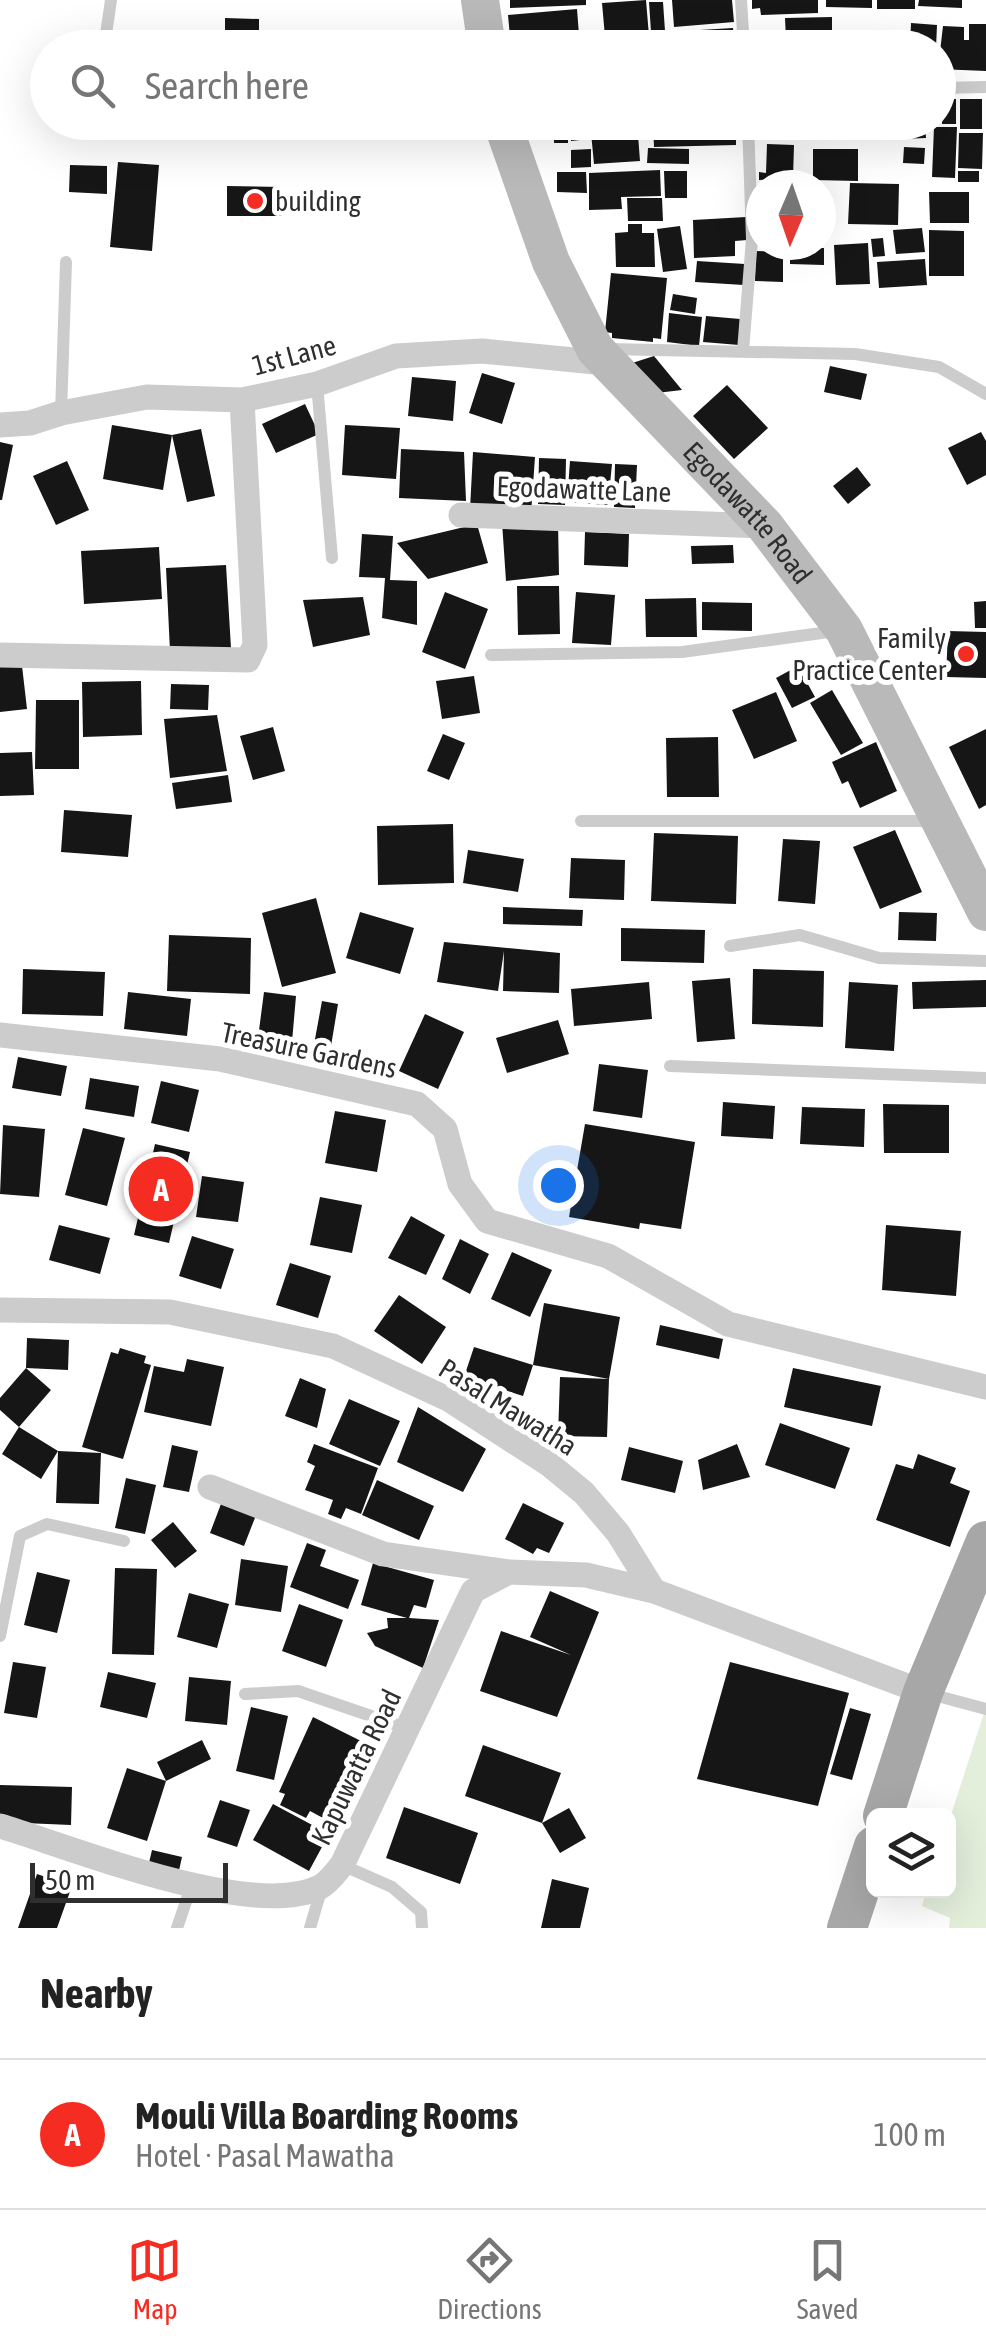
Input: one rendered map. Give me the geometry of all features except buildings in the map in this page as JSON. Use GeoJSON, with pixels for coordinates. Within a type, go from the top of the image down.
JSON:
{"type":"FeatureCollection","features":[{"type":"Feature","properties":{"kind":"main road"},"geometry":{"type":"LineString","coordinates":[[886,1808],[923,1692],[986,1541]]}},
{"type":"Feature","properties":{"kind":"main road"},"geometry":{"type":"LineString","coordinates":[[847,1928],[866,1870]]}},
{"type":"Feature","properties":{"kind":"street"},"geometry":{"type":"LineString","coordinates":[[480,0],[484,30]]}},
{"type":"Feature","properties":{"kind":"street","name":"Egodawatte Road"},"geometry":{"type":"LineString","coordinates":[[508,140],[551,262],[600,356],[765,526],[844,630],[986,912]]}},
{"type":"Feature","properties":{"kind":"street","name":"1st Lane"},"geometry":{"type":"LineString","coordinates":[[0,425],[30,424],[61,413],[147,397],[242,400],[317,384],[396,356],[482,351],[600,356]]}},
{"type":"Feature","properties":{"kind":"street"},"geometry":{"type":"LineString","coordinates":[[0,655],[248,660],[255,645],[242,400]]}},
{"type":"Feature","properties":{"kind":"street","name":"Egodawatte Lane"},"geometry":{"type":"LineString","coordinates":[[461,515],[765,526]]}},
{"type":"Feature","properties":{"kind":"street","name":"Treasure Gardens"},"geometry":{"type":"LineString","coordinates":[[0,1035],[220,1059],[416,1104],[444,1128],[460,1184],[487,1220],[608,1256],[728,1324],[986,1387]]}},
{"type":"Feature","properties":{"kind":"street","name":"Pasal Mawatha"},"geometry":{"type":"LineString","coordinates":[[0,1310],[170,1312],[334,1346],[450,1400],[550,1465],[584,1494],[618,1533],[654,1591]]}},
{"type":"Feature","properties":{"kind":"street"},"geometry":{"type":"LineString","coordinates":[[210,1487],[384,1554],[509,1572],[586,1575],[654,1591],[923,1692]]}},
{"type":"Feature","properties":{"kind":"street","name":"Kapuwatta Road"},"geometry":{"type":"LineString","coordinates":[[0,1826],[192,1884],[265,1899],[322,1887],[342,1866],[474,1591],[509,1572]]}},
{"type":"Feature","properties":{"kind":"lane"},"geometry":{"type":"LineString","coordinates":[[107,30],[111,0]]}},
{"type":"Feature","properties":{"kind":"lane"},"geometry":{"type":"LineString","coordinates":[[741,0],[743,30]]}},
{"type":"Feature","properties":{"kind":"lane"},"geometry":{"type":"LineString","coordinates":[[956,87],[986,86]]}},
{"type":"Feature","properties":{"kind":"lane"},"geometry":{"type":"LineString","coordinates":[[743,351],[752,239],[749,140]]}},
{"type":"Feature","properties":{"kind":"lane"},"geometry":{"type":"LineString","coordinates":[[61,413],[66,262]]}},
{"type":"Feature","properties":{"kind":"lane"},"geometry":{"type":"LineString","coordinates":[[600,356],[743,351],[854,354],[938,367],[986,394]]}},
{"type":"Feature","properties":{"kind":"lane"},"geometry":{"type":"LineString","coordinates":[[317,384],[332,558]]}},
{"type":"Feature","properties":{"kind":"lane"},"geometry":{"type":"LineString","coordinates":[[491,655],[682,652],[844,630]]}},
{"type":"Feature","properties":{"kind":"lane"},"geometry":{"type":"LineString","coordinates":[[581,822],[942,821]]}},
{"type":"Feature","properties":{"kind":"lane"},"geometry":{"type":"LineString","coordinates":[[730,946],[800,935],[879,958],[986,961]]}},
{"type":"Feature","properties":{"kind":"lane"},"geometry":{"type":"LineString","coordinates":[[670,1066],[986,1078]]}},
{"type":"Feature","properties":{"kind":"lane"},"geometry":{"type":"LineString","coordinates":[[0,1636],[20,1536],[46,1524],[124,1541]]}},
{"type":"Feature","properties":{"kind":"lane"},"geometry":{"type":"LineString","coordinates":[[245,1694],[298,1691],[409,1729]]}},
{"type":"Feature","properties":{"kind":"lane"},"geometry":{"type":"LineString","coordinates":[[923,1692],[986,1709]]}},
{"type":"Feature","properties":{"kind":"lane"},"geometry":{"type":"LineString","coordinates":[[342,1866],[392,1887],[421,1912],[422,1928]]}},
{"type":"Feature","properties":{"kind":"lane"},"geometry":{"type":"LineString","coordinates":[[177,1928],[192,1884]]}},
{"type":"Feature","properties":{"kind":"lane"},"geometry":{"type":"LineString","coordinates":[[310,1928],[322,1887]]}},
{"type":"Feature","properties":{"kind":"green space"},"geometry":{"type":"Polygon","coordinates":[[[986,1707],[986,1928],[949,1928],[950,1918],[922,1906],[924,1898],[956,1898],[953,1808],[986,1707]]]}},
{"type":"Feature","properties":{"kind":"place","name":"building"},"geometry":{"type":"Point","coordinates":[255,201]}},
{"type":"Feature","properties":{"kind":"place","name":"Family Practice Center"},"geometry":{"type":"Point","coordinates":[966,654]}},
{"type":"Feature","properties":{"kind":"place","name":"Mouli Villa Boarding Rooms"},"geometry":{"type":"Point","coordinates":[161,1189]}}]}
